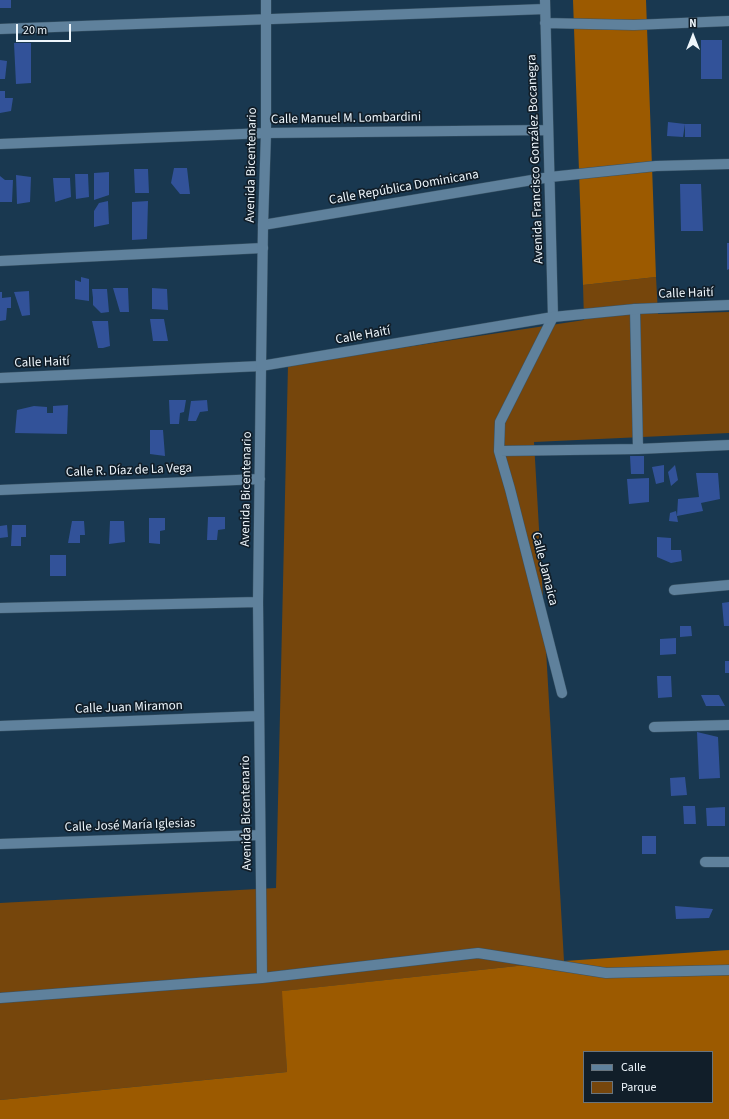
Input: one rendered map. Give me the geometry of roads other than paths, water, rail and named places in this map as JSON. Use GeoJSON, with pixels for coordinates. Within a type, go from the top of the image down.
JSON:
{"type":"FeatureCollection","features":[{"type":"Feature","properties":{"kind":"street","name":"Avenida Bicentenario"},"geometry":{"type":"LineString","coordinates":[[262,978],[258,602],[264,248],[263,225],[266,133],[266,0]]}},
{"type":"Feature","properties":{"kind":"street"},"geometry":{"type":"LineString","coordinates":[[0,29],[266,18],[545,4]]}},
{"type":"Feature","properties":{"kind":"street","name":"Avenida Francisco González Bocanegra"},"geometry":{"type":"LineString","coordinates":[[545,4],[553,317]]}},
{"type":"Feature","properties":{"kind":"street"},"geometry":{"type":"LineString","coordinates":[[545,23],[634,25],[729,21]]}},
{"type":"Feature","properties":{"kind":"street","name":"Calle Manuel M. Lombardini"},"geometry":{"type":"LineString","coordinates":[[0,144],[266,133],[548,130]]}},
{"type":"Feature","properties":{"kind":"street","name":"Calle República Dominicana"},"geometry":{"type":"LineString","coordinates":[[263,225],[550,177],[656,166],[729,164]]}},
{"type":"Feature","properties":{"kind":"street"},"geometry":{"type":"LineString","coordinates":[[0,261],[264,248]]}},
{"type":"Feature","properties":{"kind":"street","name":"Calle Haití"},"geometry":{"type":"LineString","coordinates":[[0,378],[261,366],[553,317],[635,309],[729,305]]}},
{"type":"Feature","properties":{"kind":"street"},"geometry":{"type":"LineString","coordinates":[[635,309],[638,449]]}},
{"type":"Feature","properties":{"kind":"street","name":"Calle Jamaica"},"geometry":{"type":"LineString","coordinates":[[553,317],[500,422],[499,451],[562,693]]}},
{"type":"Feature","properties":{"kind":"street"},"geometry":{"type":"LineString","coordinates":[[499,451],[638,449],[729,445]]}},
{"type":"Feature","properties":{"kind":"street","name":"Calle R. Díaz de La Vega"},"geometry":{"type":"LineString","coordinates":[[0,490],[260,479]]}},
{"type":"Feature","properties":{"kind":"street"},"geometry":{"type":"LineString","coordinates":[[674,590],[729,586]]}},
{"type":"Feature","properties":{"kind":"street"},"geometry":{"type":"LineString","coordinates":[[0,608],[258,602]]}},
{"type":"Feature","properties":{"kind":"street","name":"Calle Juan Miramon"},"geometry":{"type":"LineString","coordinates":[[0,726],[259,716]]}},
{"type":"Feature","properties":{"kind":"street"},"geometry":{"type":"LineString","coordinates":[[654,727],[729,725]]}},
{"type":"Feature","properties":{"kind":"street","name":"Calle José María Iglesias"},"geometry":{"type":"LineString","coordinates":[[0,844],[260,835]]}},
{"type":"Feature","properties":{"kind":"street"},"geometry":{"type":"LineString","coordinates":[[705,862],[729,862]]}},
{"type":"Feature","properties":{"kind":"street"},"geometry":{"type":"LineString","coordinates":[[0,998],[262,978],[478,954],[606,973],[729,970]]}}]}
